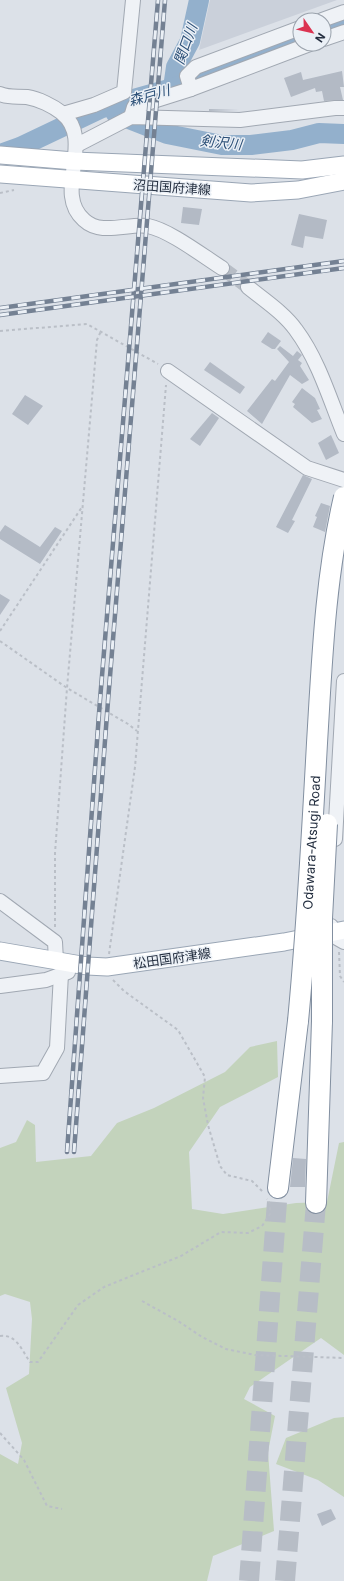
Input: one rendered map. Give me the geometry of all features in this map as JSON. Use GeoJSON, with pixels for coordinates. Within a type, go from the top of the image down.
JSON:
{"type":"FeatureCollection","features":[{"type":"Feature","properties":{"kind":"highway","name":"Odawara-Atsugi Road"},"geometry":{"type":"LineString","coordinates":[[278,1188],[298,1021],[308,918],[322,663],[329,582],[344,497]]}},
{"type":"Feature","properties":{"kind":"highway","name":"Odawara-Atsugi Road"},"geometry":{"type":"LineString","coordinates":[[316,1203],[322,1021],[322,918],[333,682],[344,567]]}},
{"type":"Feature","properties":{"kind":"main road","name":"沼田国府津線"},"geometry":{"type":"LineString","coordinates":[[0,155],[74,161],[302,170],[344,165]]}},
{"type":"Feature","properties":{"kind":"main road","name":"沼田国府津線"},"geometry":{"type":"LineString","coordinates":[[0,174],[251,193],[298,190],[344,181]]}},
{"type":"Feature","properties":{"kind":"main road","name":"松田国府津線"},"geometry":{"type":"LineString","coordinates":[[0,952],[59,968],[87,966],[107,967],[339,935]]}},
{"type":"Feature","properties":{"kind":"street"},"geometry":{"type":"LineString","coordinates":[[63,114],[94,105],[124,92],[133,0]]}},
{"type":"Feature","properties":{"kind":"street"},"geometry":{"type":"LineString","coordinates":[[332,16],[344,12]]}},
{"type":"Feature","properties":{"kind":"street"},"geometry":{"type":"LineString","coordinates":[[189,83],[196,67],[292,31]]}},
{"type":"Feature","properties":{"kind":"street"},"geometry":{"type":"LineString","coordinates":[[332,36],[344,32]]}},
{"type":"Feature","properties":{"kind":"street"},"geometry":{"type":"LineString","coordinates":[[131,117],[134,107],[189,83],[292,50]]}},
{"type":"Feature","properties":{"kind":"street"},"geometry":{"type":"LineString","coordinates":[[0,94],[39,100],[63,114],[73,128],[77,144],[74,161],[71,197],[72,204],[87,223],[101,228],[150,226],[166,233],[222,268]]}},
{"type":"Feature","properties":{"kind":"street"},"geometry":{"type":"LineString","coordinates":[[77,144],[131,117],[240,120],[344,108]]}},
{"type":"Feature","properties":{"kind":"street"},"geometry":{"type":"LineString","coordinates":[[248,287],[281,314],[296,330],[315,362],[344,434]]}},
{"type":"Feature","properties":{"kind":"street"},"geometry":{"type":"LineString","coordinates":[[168,371],[307,468],[344,480]]}},
{"type":"Feature","properties":{"kind":"street"},"geometry":{"type":"LineString","coordinates":[[339,935],[344,681]]}},
{"type":"Feature","properties":{"kind":"street"},"geometry":{"type":"LineString","coordinates":[[0,901],[55,942],[59,968],[57,1048],[53,1058],[43,1073],[0,1076]]}},
{"type":"Feature","properties":{"kind":"street"},"geometry":{"type":"LineString","coordinates":[[0,986],[46,980],[59,968]]}},
{"type":"Feature","properties":{"kind":"path"},"geometry":{"type":"LineString","coordinates":[[0,193],[16,189]]}},
{"type":"Feature","properties":{"kind":"path"},"geometry":{"type":"LineString","coordinates":[[0,331],[88,324],[146,356],[168,371],[135,767],[107,967],[108,973],[124,991],[178,1030],[205,1077],[203,1098],[208,1125],[220,1166],[227,1174],[252,1181],[264,1192],[270,1204],[270,1214],[262,1226],[248,1233],[221,1232],[181,1256],[104,1287],[78,1305],[38,1362],[30,1362],[21,1346],[12,1338],[0,1336]]}},
{"type":"Feature","properties":{"kind":"path"},"geometry":{"type":"LineString","coordinates":[[55,942],[55,853],[67,688],[97,340],[101,331]]}},
{"type":"Feature","properties":{"kind":"path"},"geometry":{"type":"LineString","coordinates":[[0,630],[83,506]]}},
{"type":"Feature","properties":{"kind":"path"},"geometry":{"type":"LineString","coordinates":[[0,641],[67,688],[128,724],[137,731]]}},
{"type":"Feature","properties":{"kind":"path"},"geometry":{"type":"LineString","coordinates":[[142,1301],[178,1321],[202,1337],[226,1349],[255,1355],[344,1358]]}},
{"type":"Feature","properties":{"kind":"path"},"geometry":{"type":"LineString","coordinates":[[0,1433],[24,1460],[47,1506],[62,1509]]}},
{"type":"Feature","properties":{"kind":"shaded area"},"geometry":{"type":"Polygon","coordinates":[[[210,0],[337,0],[304,12],[292,12],[292,16],[199,50],[210,0]]]}},
{"type":"Feature","properties":{"kind":"green space"},"geometry":{"type":"Polygon","coordinates":[[[277,1041],[278,1077],[220,1107],[189,1152],[192,1209],[223,1214],[296,1203],[327,1202],[339,1143],[344,1142],[344,1355],[321,1338],[250,1387],[244,1399],[275,1416],[268,1452],[274,1531],[213,1556],[207,1581],[0,1581],[0,1454],[18,1464],[22,1443],[6,1388],[29,1374],[32,1319],[30,1302],[5,1294],[0,1296],[0,1148],[16,1142],[27,1120],[35,1125],[36,1162],[91,1156],[117,1123],[154,1108],[225,1072],[250,1047],[277,1041]]]}},
{"type":"Feature","properties":{"kind":"green space"},"geometry":{"type":"Polygon","coordinates":[[[344,1417],[344,1497],[318,1480],[276,1464],[286,1438],[334,1418],[344,1417]]]}},
{"type":"Feature","properties":{"kind":"building"},"geometry":{"type":"Polygon","coordinates":[[[342,71],[344,87],[340,87],[343,100],[324,101],[322,91],[316,92],[315,88],[291,97],[284,78],[301,72],[303,80],[342,71]]]}},
{"type":"Feature","properties":{"kind":"building"},"geometry":{"type":"Polygon","coordinates":[[[209,109],[239,110],[209,111],[209,109]]]}},
{"type":"Feature","properties":{"kind":"building"},"geometry":{"type":"Polygon","coordinates":[[[183,207],[202,209],[199,225],[181,223],[183,207]]]}},
{"type":"Feature","properties":{"kind":"building"},"geometry":{"type":"Polygon","coordinates":[[[299,214],[327,220],[323,239],[305,236],[303,248],[291,245],[299,214]]]}},
{"type":"Feature","properties":{"kind":"building"},"geometry":{"type":"Polygon","coordinates":[[[268,332],[281,341],[275,349],[272,349],[261,342],[268,332]]]}},
{"type":"Feature","properties":{"kind":"building"},"geometry":{"type":"Polygon","coordinates":[[[280,346],[293,356],[297,351],[302,355],[298,360],[302,363],[300,366],[309,380],[302,384],[290,375],[262,424],[247,411],[272,379],[275,381],[289,362],[277,349],[280,346]]]}},
{"type":"Feature","properties":{"kind":"building"},"geometry":{"type":"Polygon","coordinates":[[[210,362],[245,387],[240,394],[204,370],[210,362]]]}},
{"type":"Feature","properties":{"kind":"building"},"geometry":{"type":"Polygon","coordinates":[[[302,388],[315,398],[320,409],[317,410],[322,419],[312,423],[293,407],[295,404],[292,402],[302,388]]]}},
{"type":"Feature","properties":{"kind":"building"},"geometry":{"type":"Polygon","coordinates":[[[25,395],[43,406],[28,425],[12,414],[25,395]]]}},
{"type":"Feature","properties":{"kind":"building"},"geometry":{"type":"Polygon","coordinates":[[[212,413],[219,418],[200,446],[190,439],[212,413]]]}},
{"type":"Feature","properties":{"kind":"building"},"geometry":{"type":"Polygon","coordinates":[[[331,435],[339,453],[326,460],[318,443],[331,435]]]}},
{"type":"Feature","properties":{"kind":"building"},"geometry":{"type":"Polygon","coordinates":[[[303,475],[312,479],[292,520],[295,521],[288,533],[276,527],[303,475]]]}},
{"type":"Feature","properties":{"kind":"building"},"geometry":{"type":"Polygon","coordinates":[[[321,503],[330,506],[325,532],[313,527],[317,517],[315,516],[321,503]]]}},
{"type":"Feature","properties":{"kind":"building"},"geometry":{"type":"Polygon","coordinates":[[[5,525],[40,547],[55,527],[62,531],[40,564],[0,539],[0,532],[5,525]]]}},
{"type":"Feature","properties":{"kind":"building"},"geometry":{"type":"Polygon","coordinates":[[[0,594],[10,600],[0,615],[0,594]]]}},
{"type":"Feature","properties":{"kind":"building"},"geometry":{"type":"Polygon","coordinates":[[[293,1158],[306,1159],[305,1187],[290,1187],[293,1158]]]}},
{"type":"Feature","properties":{"kind":"building"},"geometry":{"type":"Polygon","coordinates":[[[331,1509],[336,1519],[322,1526],[317,1514],[331,1509]]]}},
{"type":"Feature","properties":{"kind":"waterway","name":"関口川"},"geometry":{"type":"LineString","coordinates":[[173,88],[176,67],[190,41],[199,0]]}},
{"type":"Feature","properties":{"kind":"waterway","name":"森戸川"},"geometry":{"type":"LineString","coordinates":[[332,27],[344,22]]}},
{"type":"Feature","properties":{"kind":"waterway","name":"森戸川"},"geometry":{"type":"LineString","coordinates":[[0,154],[20,147],[102,108],[173,88],[292,42]]}},
{"type":"Feature","properties":{"kind":"waterway","name":"剣沢川"},"geometry":{"type":"LineString","coordinates":[[116,114],[167,134],[222,145],[251,145],[292,140],[319,133],[344,134]]}},
{"type":"Feature","properties":{"kind":"tunnel"},"geometry":{"type":"LineString","coordinates":[[222,268],[248,287]]}},
{"type":"Feature","properties":{"kind":"tunnel"},"geometry":{"type":"LineString","coordinates":[[249,1581],[278,1188]]}},
{"type":"Feature","properties":{"kind":"tunnel"},"geometry":{"type":"LineString","coordinates":[[285,1581],[316,1203]]}},
{"type":"Feature","properties":{"kind":"railway"},"geometry":{"type":"LineString","coordinates":[[67,1152],[100,700],[158,0]]}},
{"type":"Feature","properties":{"kind":"railway"},"geometry":{"type":"LineString","coordinates":[[74,1152],[108,701],[165,0]]}},
{"type":"Feature","properties":{"kind":"railway"},"geometry":{"type":"LineString","coordinates":[[0,308],[344,261]]}},
{"type":"Feature","properties":{"kind":"railway"},"geometry":{"type":"LineString","coordinates":[[0,315],[344,268]]}}]}
